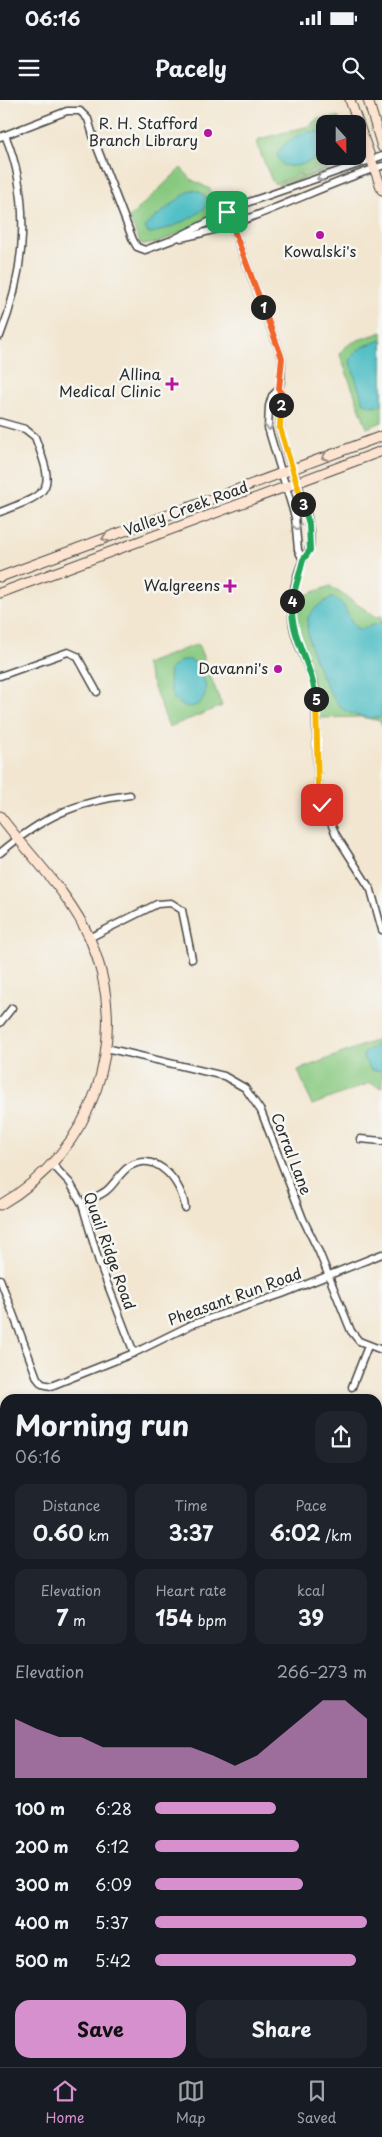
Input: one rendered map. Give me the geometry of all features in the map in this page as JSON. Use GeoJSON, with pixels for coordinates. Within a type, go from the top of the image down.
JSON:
{"type":"FeatureCollection","features":[{"type":"Feature","properties":{"kind":"main road"},"geometry":{"type":"LineString","coordinates":[[350,100],[370,160],[378,168],[382,190]]}},
{"type":"Feature","properties":{"kind":"main road"},"geometry":{"type":"LineString","coordinates":[[368,100],[382,147]]}},
{"type":"Feature","properties":{"kind":"main road","name":"Valley Creek Road"},"geometry":{"type":"LineString","coordinates":[[0,577],[382,436]]}},
{"type":"Feature","properties":{"kind":"main road","name":"Valley Creek Road"},"geometry":{"type":"LineString","coordinates":[[0,593],[382,451]]}},
{"type":"Feature","properties":{"kind":"main road"},"geometry":{"type":"LineString","coordinates":[[0,816],[72,907],[89,938],[106,991],[108,1023],[102,1070],[89,1110],[72,1139],[52,1164],[28,1187],[0,1205]]}},
{"type":"Feature","properties":{"kind":"street"},"geometry":{"type":"LineString","coordinates":[[0,336],[15,296],[22,257],[17,168],[2,136],[67,111],[80,111],[88,119],[104,167],[135,244],[145,250],[172,240],[232,225],[378,168]]}},
{"type":"Feature","properties":{"kind":"street"},"geometry":{"type":"LineString","coordinates":[[172,240],[249,202],[382,156]]}},
{"type":"Feature","properties":{"kind":"street"},"geometry":{"type":"LineString","coordinates":[[227,212],[280,351],[282,364],[279,389],[283,398],[279,414],[280,428],[307,513],[310,550],[303,560],[292,600],[292,617],[297,639],[311,672],[315,688],[317,760],[321,799],[336,835],[371,890],[382,930]]}},
{"type":"Feature","properties":{"kind":"street"},"geometry":{"type":"LineString","coordinates":[[279,389],[272,396],[268,420],[270,435],[297,526],[298,550],[303,560]]}},
{"type":"Feature","properties":{"kind":"street"},"geometry":{"type":"LineString","coordinates":[[0,422],[31,432],[35,437],[47,476],[46,483],[37,497],[0,512]]}},
{"type":"Feature","properties":{"kind":"street"},"geometry":{"type":"LineString","coordinates":[[0,676],[68,652],[77,656],[96,692]]}},
{"type":"Feature","properties":{"kind":"street"},"geometry":{"type":"LineString","coordinates":[[0,853],[18,838],[55,814],[95,800],[130,795]]}},
{"type":"Feature","properties":{"kind":"street"},"geometry":{"type":"LineString","coordinates":[[89,938],[157,904],[171,903],[182,910],[192,959]]}},
{"type":"Feature","properties":{"kind":"street"},"geometry":{"type":"LineString","coordinates":[[0,1023],[12,1008]]}},
{"type":"Feature","properties":{"kind":"street","name":"Corral Lane"},"geometry":{"type":"LineString","coordinates":[[106,1048],[224,1076],[245,1088],[261,1111],[303,1219],[354,1337],[368,1346],[382,1350]]}},
{"type":"Feature","properties":{"kind":"street"},"geometry":{"type":"LineString","coordinates":[[360,1139],[382,1141]]}},
{"type":"Feature","properties":{"kind":"street"},"geometry":{"type":"LineString","coordinates":[[82,1204],[105,1192],[130,1166],[147,1163],[167,1171],[176,1180],[181,1190],[185,1208]]}},
{"type":"Feature","properties":{"kind":"street","name":"Quail Ridge Road"},"geometry":{"type":"LineString","coordinates":[[52,1164],[70,1183],[82,1204],[99,1262],[134,1352]]}},
{"type":"Feature","properties":{"kind":"street","name":"Pheasant Run Road"},"geometry":{"type":"LineString","coordinates":[[0,1279],[37,1378],[42,1384],[55,1385],[207,1319],[329,1276],[382,1254]]}},
{"type":"Feature","properties":{"kind":"street"},"geometry":{"type":"LineString","coordinates":[[352,1387],[368,1346]]}},
{"type":"Feature","properties":{"kind":"green space"},"geometry":{"type":"Polygon","coordinates":[[[316,120],[316,165],[327,165],[275,184],[257,145],[259,139],[309,126],[316,120]]]}},
{"type":"Feature","properties":{"kind":"green space"},"geometry":{"type":"Polygon","coordinates":[[[333,165],[339,165],[286,186],[278,185],[333,165]]]}},
{"type":"Feature","properties":{"kind":"green space"},"geometry":{"type":"Polygon","coordinates":[[[181,168],[192,180],[210,189],[218,208],[217,213],[168,238],[148,244],[141,244],[129,218],[181,168]]]}},
{"type":"Feature","properties":{"kind":"green space"},"geometry":{"type":"Polygon","coordinates":[[[382,332],[382,422],[367,428],[340,355],[342,350],[352,343],[382,332]]]}},
{"type":"Feature","properties":{"kind":"green space"},"geometry":{"type":"Polygon","coordinates":[[[330,586],[376,617],[382,616],[382,726],[380,721],[361,717],[316,718],[315,688],[297,639],[292,600],[330,586]]]}},
{"type":"Feature","properties":{"kind":"green space"},"geometry":{"type":"Polygon","coordinates":[[[198,644],[222,706],[169,727],[145,664],[198,644]]]}},
{"type":"Feature","properties":{"kind":"green space"},"geometry":{"type":"Polygon","coordinates":[[[382,1038],[382,1088],[370,1083],[312,1105],[298,1070],[382,1038]]]}},
{"type":"Feature","properties":{"kind":"water"},"geometry":{"type":"Polygon","coordinates":[[[316,131],[316,158],[298,165],[283,165],[277,156],[282,147],[297,136],[316,131]]]}},
{"type":"Feature","properties":{"kind":"water"},"geometry":{"type":"Polygon","coordinates":[[[191,190],[200,192],[206,197],[209,202],[206,207],[182,222],[148,233],[145,227],[147,224],[191,190]]]}},
{"type":"Feature","properties":{"kind":"water"},"geometry":{"type":"Polygon","coordinates":[[[382,340],[382,404],[371,406],[363,402],[350,362],[358,350],[382,340]]]}},
{"type":"Feature","properties":{"kind":"water"},"geometry":{"type":"Polygon","coordinates":[[[331,598],[336,599],[344,606],[356,628],[361,629],[382,622],[382,717],[373,718],[352,714],[344,710],[331,694],[318,667],[309,639],[308,618],[315,609],[331,598]]]}},
{"type":"Feature","properties":{"kind":"water"},"geometry":{"type":"Polygon","coordinates":[[[182,660],[194,662],[204,679],[205,692],[201,702],[193,706],[184,706],[175,700],[170,688],[170,669],[182,660]]]}},
{"type":"Feature","properties":{"kind":"water"},"geometry":{"type":"Polygon","coordinates":[[[378,1044],[382,1044],[382,1071],[371,1070],[363,1058],[364,1053],[378,1044]]]}},
{"type":"Feature","properties":{"kind":"place","name":"R. H. Stafford Branch Library"},"geometry":{"type":"Point","coordinates":[208,133]}},
{"type":"Feature","properties":{"kind":"place","name":"Kowalski's"},"geometry":{"type":"Point","coordinates":[320,235]}},
{"type":"Feature","properties":{"kind":"place","name":"Allina Medical Clinic"},"geometry":{"type":"Point","coordinates":[172,384]}},
{"type":"Feature","properties":{"kind":"place","name":"Walgreens"},"geometry":{"type":"Point","coordinates":[230,586]}},
{"type":"Feature","properties":{"kind":"place","name":"Davanni's"},"geometry":{"type":"Point","coordinates":[278,669]}},
{"type":"Feature","properties":{"kind":"route"},"geometry":{"type":"LineString","coordinates":[[227,212],[282,358],[279,389],[283,398],[279,414],[280,428],[309,524],[310,550],[303,560],[292,600],[292,624],[311,672],[315,688],[318,787],[322,805]]}}]}
